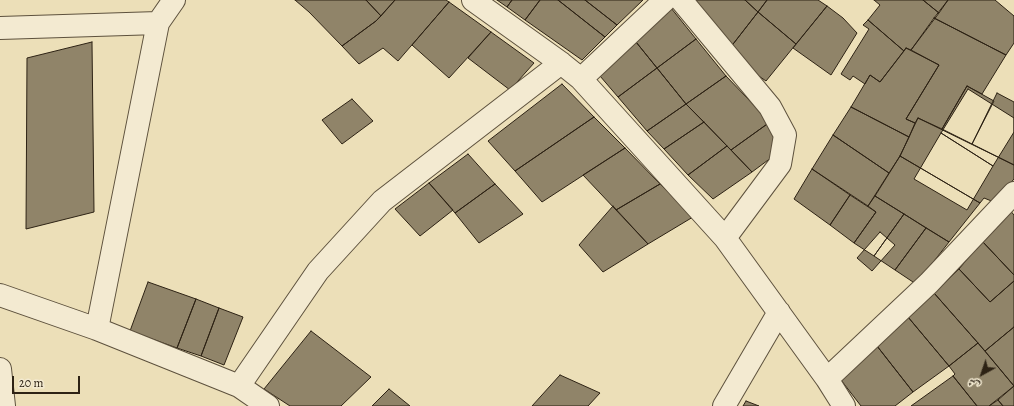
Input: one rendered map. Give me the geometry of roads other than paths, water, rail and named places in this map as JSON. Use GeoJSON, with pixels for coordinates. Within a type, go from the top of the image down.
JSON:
{"type":"FeatureCollection","features":[{"type":"Feature","properties":{"kind":"street"},"geometry":{"type":"LineString","coordinates":[[97,330],[158,23],[174,0]]}},
{"type":"Feature","properties":{"kind":"street"},"geometry":{"type":"LineString","coordinates":[[474,0],[581,79],[725,238],[827,379],[844,406]]}},
{"type":"Feature","properties":{"kind":"street"},"geometry":{"type":"LineString","coordinates":[[581,79],[665,0]]}},
{"type":"Feature","properties":{"kind":"street"},"geometry":{"type":"LineString","coordinates":[[681,0],[770,107],[785,135],[780,164],[725,238]]}},
{"type":"Feature","properties":{"kind":"street"},"geometry":{"type":"LineString","coordinates":[[0,28],[158,23]]}},
{"type":"Feature","properties":{"kind":"street"},"geometry":{"type":"LineString","coordinates":[[239,386],[318,271],[382,201],[561,63]]}},
{"type":"Feature","properties":{"kind":"street"},"geometry":{"type":"LineString","coordinates":[[827,379],[929,283],[1014,193]]}},
{"type":"Feature","properties":{"kind":"street"},"geometry":{"type":"LineString","coordinates":[[0,295],[97,330],[239,386],[268,406]]}},
{"type":"Feature","properties":{"kind":"street"},"geometry":{"type":"LineString","coordinates":[[724,406],[779,312]]}},
{"type":"Feature","properties":{"kind":"street"},"geometry":{"type":"LineString","coordinates":[[0,369],[4,406]]}}]}
